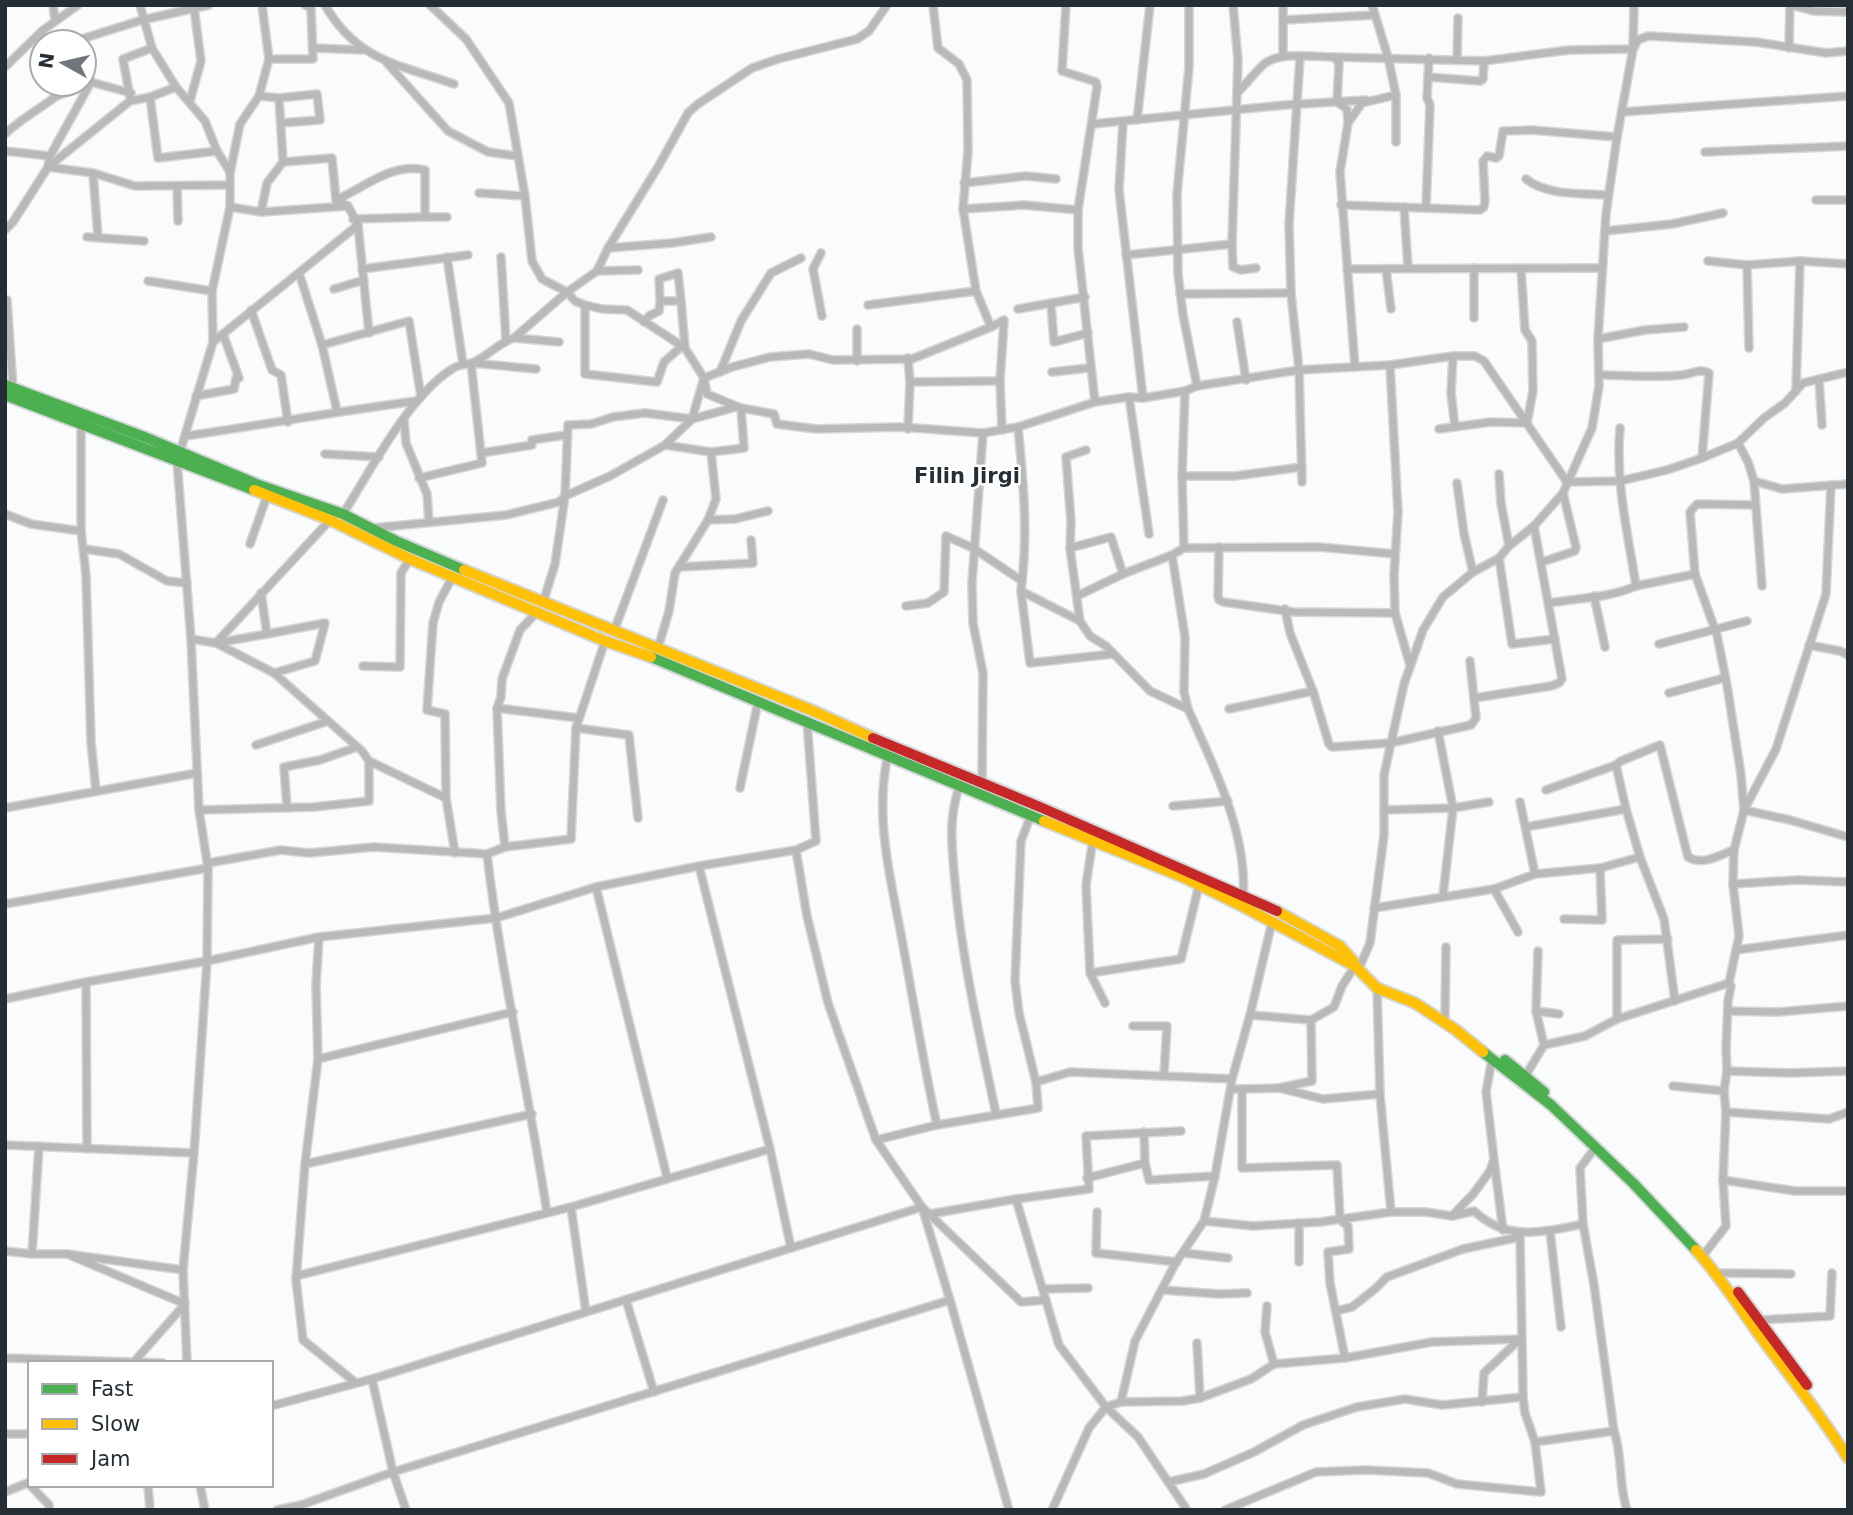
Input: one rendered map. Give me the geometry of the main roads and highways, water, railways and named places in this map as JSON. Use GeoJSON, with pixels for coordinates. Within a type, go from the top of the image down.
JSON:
{"type":"FeatureCollection","features":[{"type":"Feature","properties":{"kind":"main road"},"geometry":{"type":"LineString","coordinates":[[8,389],[81,423],[342,514],[540,607],[605,641],[632,649],[960,787],[1093,839],[1199,885],[1418,1000],[1526,1075],[1657,1198],[1760,1320],[1826,1412],[1848,1448]]}},
{"type":"Feature","properties":{"kind":"main road"},"geometry":{"type":"LineString","coordinates":[[8,389],[147,438],[178,457],[267,496],[331,520],[410,559],[614,631],[694,663],[1280,912],[1340,946],[1377,988],[1415,1003],[1456,1030],[1551,1105],[1643,1193],[1719,1276],[1825,1421],[1848,1458]]}},
{"type":"Feature","properties":{"kind":"main road"},"geometry":{"type":"LineString","coordinates":[[687,673],[694,663]]}},
{"type":"Feature","properties":{"kind":"district","name":"Filin Jirgi"},"geometry":{"type":"Point","coordinates":[967,476]}}]}
